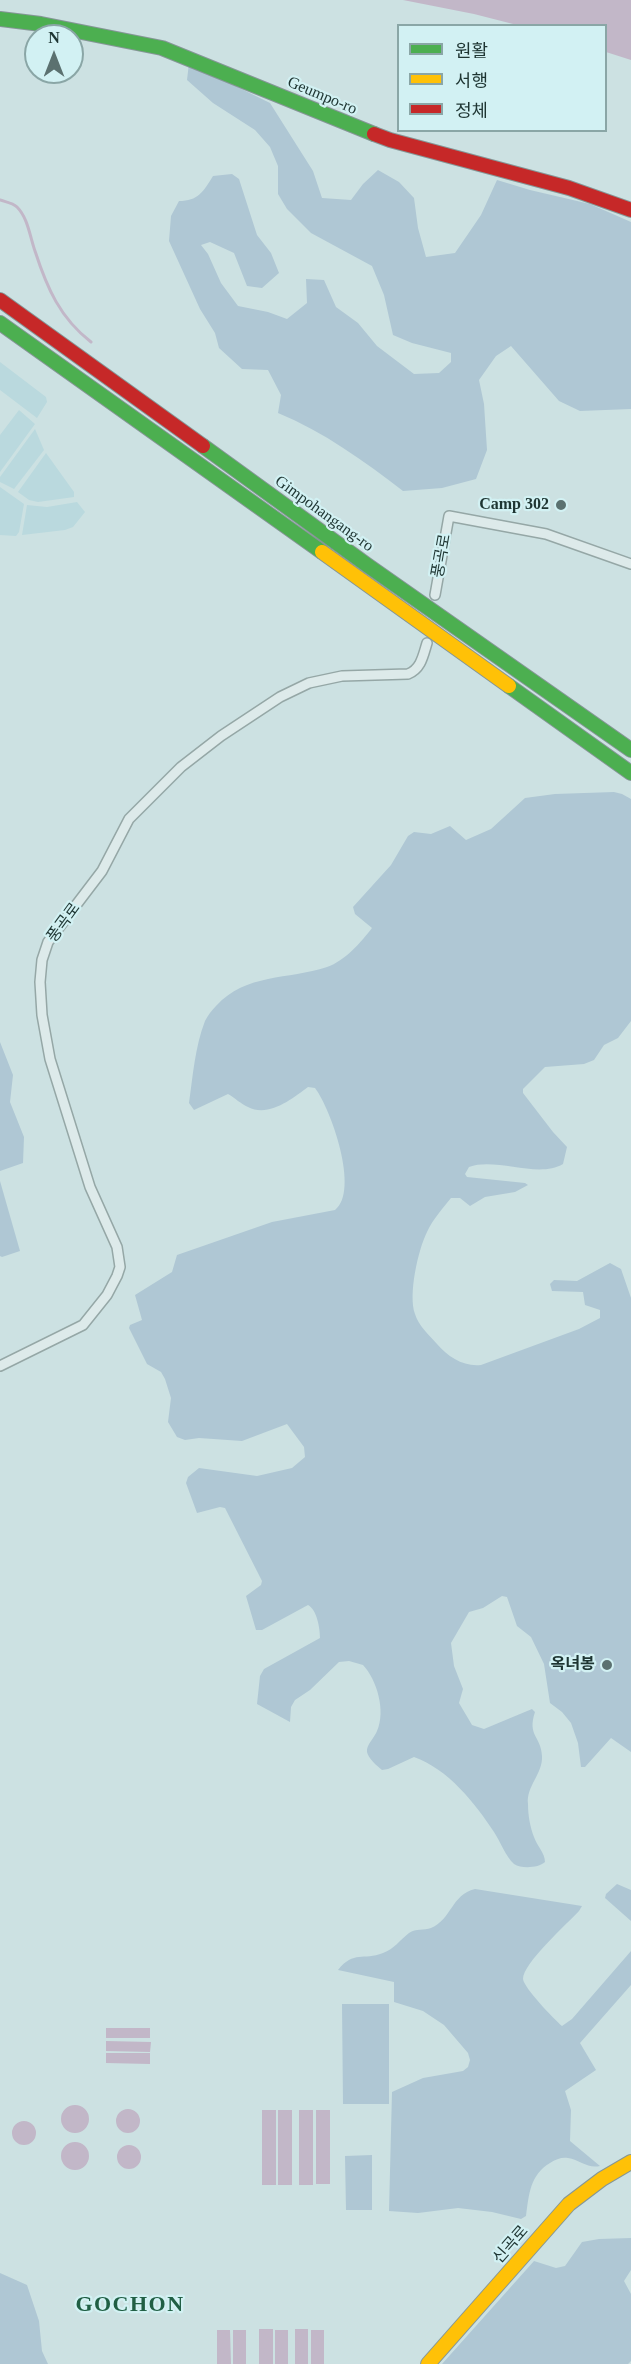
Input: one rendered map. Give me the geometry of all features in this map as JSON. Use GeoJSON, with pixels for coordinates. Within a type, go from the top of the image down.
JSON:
{"type":"FeatureCollection","features":[{"type":"Feature","properties":{"kind":"main road","name":"Geumpo-ro"},"geometry":{"type":"LineString","coordinates":[[0,19],[41,24],[162,48],[390,140],[569,188],[631,210]]}},
{"type":"Feature","properties":{"kind":"main road","name":"Gimpohangang-ro"},"geometry":{"type":"LineString","coordinates":[[0,300],[367,565],[631,750]]}},
{"type":"Feature","properties":{"kind":"main road","name":"Gimpohangang-ro"},"geometry":{"type":"LineString","coordinates":[[0,323],[631,773]]}},
{"type":"Feature","properties":{"kind":"main road","name":"신곡로"},"geometry":{"type":"LineString","coordinates":[[428,2364],[569,2204],[602,2179],[631,2162]]}},
{"type":"Feature","properties":{"kind":"street","name":"풍곡로"},"geometry":{"type":"LineString","coordinates":[[435,596],[449,516],[546,534],[631,564]]}},
{"type":"Feature","properties":{"kind":"street","name":"풍곡로"},"geometry":{"type":"LineString","coordinates":[[0,1366],[82,1325],[112,1286],[120,1267],[117,1247],[90,1187],[50,1059],[44,1031],[40,982],[42,960],[48,942],[102,872],[129,819],[181,767],[221,736],[280,697],[309,683],[342,676],[414,672],[422,659],[427,643]]}},
{"type":"Feature","properties":{"kind":"shaded area"},"geometry":{"type":"Polygon","coordinates":[[[403,0],[631,0],[631,60],[607,52],[607,24],[513,24],[403,0]]]}},
{"type":"Feature","properties":{"kind":"shaded area"},"geometry":{"type":"Polygon","coordinates":[[[189,63],[270,103],[313,171],[322,198],[351,200],[378,170],[399,182],[414,198],[418,228],[426,257],[455,253],[481,215],[497,180],[590,204],[631,222],[631,409],[580,411],[559,401],[511,346],[496,356],[479,380],[484,404],[487,450],[476,479],[442,488],[403,491],[343,448],[278,413],[281,395],[268,370],[242,369],[219,348],[215,333],[200,309],[169,241],[171,216],[179,201],[195,197],[206,187],[213,176],[232,174],[239,179],[257,235],[271,253],[279,273],[262,288],[247,286],[234,253],[210,242],[201,245],[208,254],[221,283],[238,306],[268,312],[287,319],[307,303],[306,279],[324,280],[336,307],[358,323],[377,346],[414,374],[439,373],[451,362],[451,353],[412,343],[393,335],[384,295],[372,266],[311,233],[287,209],[278,194],[278,166],[270,147],[255,130],[213,103],[187,80],[189,63]]]}},
{"type":"Feature","properties":{"kind":"shaded area"},"geometry":{"type":"Polygon","coordinates":[[[0,362],[46,397],[47,402],[37,418],[0,390],[0,362]]]}},
{"type":"Feature","properties":{"kind":"shaded area"},"geometry":{"type":"Polygon","coordinates":[[[19,410],[35,424],[0,472],[0,435],[19,410]]]}},
{"type":"Feature","properties":{"kind":"shaded area"},"geometry":{"type":"Polygon","coordinates":[[[35,429],[44,450],[14,489],[0,482],[0,477],[35,429]]]}},
{"type":"Feature","properties":{"kind":"shaded area"},"geometry":{"type":"Polygon","coordinates":[[[46,453],[74,492],[74,497],[38,502],[29,500],[18,492],[46,453]]]}},
{"type":"Feature","properties":{"kind":"shaded area"},"geometry":{"type":"Polygon","coordinates":[[[0,487],[24,504],[19,532],[16,536],[0,535],[0,487]]]}},
{"type":"Feature","properties":{"kind":"shaded area"},"geometry":{"type":"Polygon","coordinates":[[[77,502],[85,512],[73,527],[22,535],[27,505],[47,507],[77,502]]]}},
{"type":"Feature","properties":{"kind":"shaded area"},"geometry":{"type":"Polygon","coordinates":[[[614,792],[631,799],[631,1021],[618,1038],[604,1045],[594,1060],[584,1064],[545,1067],[523,1089],[523,1093],[567,1147],[563,1164],[542,1169],[492,1164],[469,1167],[465,1174],[467,1177],[528,1185],[515,1192],[485,1197],[470,1206],[460,1198],[451,1198],[427,1232],[417,1261],[413,1284],[413,1306],[421,1326],[451,1357],[463,1363],[475,1365],[481,1365],[579,1329],[600,1318],[600,1310],[585,1305],[583,1292],[552,1291],[550,1284],[554,1280],[577,1281],[610,1263],[621,1269],[631,1298],[631,1752],[611,1738],[585,1767],[581,1767],[578,1743],[571,1723],[550,1703],[544,1664],[531,1637],[517,1626],[507,1597],[502,1596],[483,1608],[469,1612],[451,1643],[454,1666],[463,1689],[459,1703],[472,1725],[484,1729],[532,1709],[535,1712],[533,1731],[541,1749],[542,1762],[529,1791],[528,1812],[535,1840],[545,1862],[534,1867],[525,1867],[517,1866],[511,1861],[478,1810],[460,1788],[438,1770],[414,1757],[382,1770],[371,1759],[367,1749],[380,1723],[381,1714],[376,1687],[363,1665],[349,1661],[339,1662],[310,1690],[295,1700],[291,1707],[290,1722],[257,1704],[260,1676],[264,1669],[320,1638],[317,1620],[314,1611],[308,1605],[262,1630],[256,1630],[246,1596],[261,1585],[262,1581],[225,1508],[220,1507],[197,1513],[186,1483],[188,1477],[199,1468],[257,1476],[292,1468],[305,1457],[304,1447],[287,1424],[242,1441],[199,1438],[185,1440],[177,1437],[168,1422],[171,1398],[165,1379],[161,1372],[147,1364],[129,1328],[130,1325],[142,1320],[135,1295],[172,1272],[177,1255],[272,1222],[335,1210],[342,1200],[345,1186],[340,1150],[328,1113],[315,1088],[308,1087],[280,1105],[264,1110],[248,1107],[228,1094],[194,1110],[189,1103],[199,1041],[205,1021],[213,1009],[228,995],[241,988],[268,979],[327,967],[346,956],[372,928],[355,914],[353,907],[391,865],[408,836],[414,832],[431,834],[450,826],[466,840],[491,829],[525,798],[555,794],[614,792]]]}},
{"type":"Feature","properties":{"kind":"shaded area"},"geometry":{"type":"Polygon","coordinates":[[[0,1042],[13,1075],[10,1102],[24,1137],[23,1163],[0,1171],[0,1042]]]}},
{"type":"Feature","properties":{"kind":"shaded area"},"geometry":{"type":"Polygon","coordinates":[[[0,1181],[20,1251],[2,1257],[0,1256],[0,1181]]]}},
{"type":"Feature","properties":{"kind":"shaded area"},"geometry":{"type":"Polygon","coordinates":[[[617,1884],[631,1890],[631,1921],[605,1898],[606,1894],[617,1884]]]}},
{"type":"Feature","properties":{"kind":"shaded area"},"geometry":{"type":"Polygon","coordinates":[[[475,1889],[582,1906],[530,1963],[523,1979],[534,1996],[562,2026],[572,2019],[631,1951],[631,1985],[580,2043],[596,2070],[565,2091],[571,2110],[570,2141],[600,2166],[592,2166],[566,2158],[550,2163],[534,2179],[526,2216],[521,2219],[492,2212],[458,2208],[418,2213],[389,2211],[392,2092],[423,2078],[463,2071],[468,2067],[470,2060],[468,2053],[444,2025],[423,2011],[394,2002],[394,1982],[338,1970],[354,1958],[387,1951],[412,1931],[428,1929],[438,1924],[461,1896],[475,1889]]]}},
{"type":"Feature","properties":{"kind":"shaded area"},"geometry":{"type":"Polygon","coordinates":[[[342,2004],[389,2004],[389,2104],[343,2104],[342,2004]]]}},
{"type":"Feature","properties":{"kind":"shaded area"},"geometry":{"type":"Polygon","coordinates":[[[106,2028],[150,2028],[150,2038],[106,2038],[106,2028]]]}},
{"type":"Feature","properties":{"kind":"shaded area"},"geometry":{"type":"Polygon","coordinates":[[[106,2041],[151,2042],[150,2052],[106,2051],[106,2041]]]}},
{"type":"Feature","properties":{"kind":"shaded area"},"geometry":{"type":"Polygon","coordinates":[[[106,2053],[150,2053],[150,2064],[106,2063],[106,2053]]]}},
{"type":"Feature","properties":{"kind":"shaded area"},"geometry":{"type":"Polygon","coordinates":[[[75,2105],[85,2109],[89,2119],[85,2129],[75,2133],[65,2129],[61,2119],[65,2109],[75,2105]]]}},
{"type":"Feature","properties":{"kind":"shaded area"},"geometry":{"type":"Polygon","coordinates":[[[128,2109],[137,2112],[140,2121],[137,2130],[128,2133],[119,2130],[116,2121],[119,2112],[128,2109]]]}},
{"type":"Feature","properties":{"kind":"shaded area"},"geometry":{"type":"Polygon","coordinates":[[[262,2110],[276,2110],[276,2185],[262,2185],[262,2110]]]}},
{"type":"Feature","properties":{"kind":"shaded area"},"geometry":{"type":"Polygon","coordinates":[[[278,2110],[292,2110],[292,2185],[278,2185],[278,2110]]]}},
{"type":"Feature","properties":{"kind":"shaded area"},"geometry":{"type":"Polygon","coordinates":[[[299,2110],[313,2110],[313,2185],[299,2185],[299,2110]]]}},
{"type":"Feature","properties":{"kind":"shaded area"},"geometry":{"type":"Polygon","coordinates":[[[316,2110],[330,2110],[330,2184],[316,2184],[316,2110]]]}},
{"type":"Feature","properties":{"kind":"shaded area"},"geometry":{"type":"Polygon","coordinates":[[[24,2121],[33,2124],[36,2133],[33,2142],[24,2145],[15,2142],[12,2133],[15,2124],[24,2121]]]}},
{"type":"Feature","properties":{"kind":"shaded area"},"geometry":{"type":"Polygon","coordinates":[[[75,2142],[85,2146],[89,2156],[85,2166],[75,2170],[65,2166],[61,2156],[65,2146],[75,2142]]]}},
{"type":"Feature","properties":{"kind":"shaded area"},"geometry":{"type":"Polygon","coordinates":[[[129,2145],[138,2148],[141,2157],[138,2166],[129,2169],[120,2166],[117,2157],[120,2148],[129,2145]]]}},
{"type":"Feature","properties":{"kind":"shaded area"},"geometry":{"type":"Polygon","coordinates":[[[372,2155],[372,2210],[346,2210],[345,2156],[372,2155]]]}},
{"type":"Feature","properties":{"kind":"shaded area"},"geometry":{"type":"Polygon","coordinates":[[[631,2238],[631,2270],[624,2281],[631,2294],[631,2361],[628,2364],[442,2364],[534,2261],[556,2268],[565,2266],[582,2242],[631,2238]]]}},
{"type":"Feature","properties":{"kind":"shaded area"},"geometry":{"type":"Polygon","coordinates":[[[0,2273],[27,2285],[39,2321],[42,2351],[48,2364],[0,2364],[0,2273]]]}},
{"type":"Feature","properties":{"kind":"shaded area"},"geometry":{"type":"Polygon","coordinates":[[[259,2329],[273,2329],[273,2364],[259,2364],[259,2329]]]}},
{"type":"Feature","properties":{"kind":"shaded area"},"geometry":{"type":"Polygon","coordinates":[[[295,2329],[308,2329],[308,2364],[295,2364],[295,2329]]]}},
{"type":"Feature","properties":{"kind":"shaded area"},"geometry":{"type":"Polygon","coordinates":[[[217,2330],[230,2330],[231,2364],[217,2364],[217,2330]]]}},
{"type":"Feature","properties":{"kind":"shaded area"},"geometry":{"type":"Polygon","coordinates":[[[233,2330],[246,2330],[246,2364],[233,2364],[233,2330]]]}},
{"type":"Feature","properties":{"kind":"shaded area"},"geometry":{"type":"Polygon","coordinates":[[[275,2330],[288,2330],[288,2364],[275,2364],[275,2330]]]}},
{"type":"Feature","properties":{"kind":"shaded area"},"geometry":{"type":"Polygon","coordinates":[[[311,2330],[324,2330],[324,2364],[311,2364],[311,2330]]]}},
{"type":"Feature","properties":{"kind":"waterway"},"geometry":{"type":"LineString","coordinates":[[0,200],[14,204],[21,211],[44,277],[56,301],[71,323],[91,342]]}},
{"type":"Feature","properties":{"kind":"traffic: fast"},"geometry":{"type":"LineString","coordinates":[[0,19],[41,24],[162,48],[374,134]]}},
{"type":"Feature","properties":{"kind":"traffic: fast"},"geometry":{"type":"LineString","coordinates":[[0,323],[322,552]]}},
{"type":"Feature","properties":{"kind":"traffic: fast"},"geometry":{"type":"LineString","coordinates":[[203,446],[367,565],[631,750]]}},
{"type":"Feature","properties":{"kind":"traffic: fast"},"geometry":{"type":"LineString","coordinates":[[509,686],[631,773]]}},
{"type":"Feature","properties":{"kind":"traffic: slow"},"geometry":{"type":"LineString","coordinates":[[322,552],[509,686]]}},
{"type":"Feature","properties":{"kind":"traffic: slow"},"geometry":{"type":"LineString","coordinates":[[428,2364],[569,2204],[602,2179],[631,2162]]}},
{"type":"Feature","properties":{"kind":"traffic: jam"},"geometry":{"type":"LineString","coordinates":[[374,134],[569,188],[631,210]]}},
{"type":"Feature","properties":{"kind":"traffic: jam"},"geometry":{"type":"LineString","coordinates":[[0,300],[203,446]]}},
{"type":"Feature","properties":{"kind":"place","name":"Camp 302"},"geometry":{"type":"Point","coordinates":[561,505]}},
{"type":"Feature","properties":{"kind":"place","name":"옥녀봉"},"geometry":{"type":"Point","coordinates":[607,1665]}},
{"type":"Feature","properties":{"kind":"district","name":"GOCHON"},"geometry":{"type":"Point","coordinates":[130,2305]}}]}
